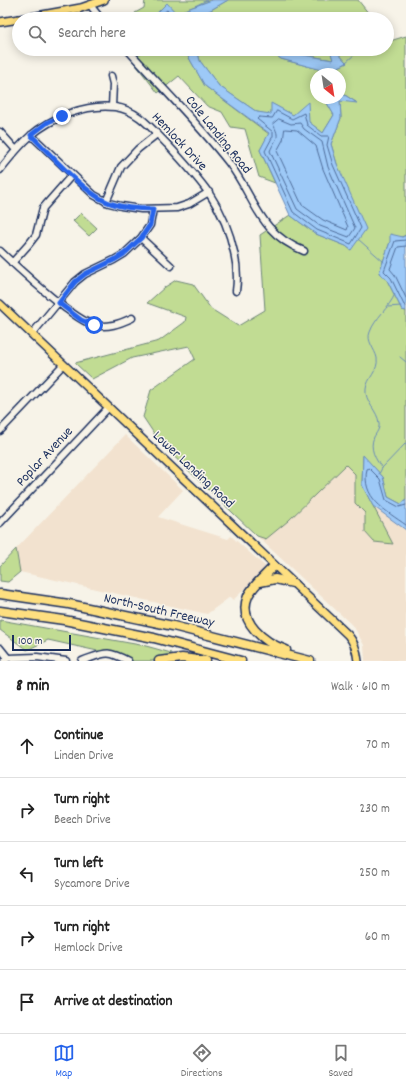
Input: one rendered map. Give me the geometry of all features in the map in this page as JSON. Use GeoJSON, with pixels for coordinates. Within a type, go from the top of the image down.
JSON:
{"type":"FeatureCollection","features":[{"type":"Feature","properties":{"kind":"highway"},"geometry":{"type":"LineString","coordinates":[[274,566],[249,594],[246,603],[247,615],[251,625],[268,642],[280,648],[291,651],[306,660]]}},
{"type":"Feature","properties":{"kind":"highway"},"geometry":{"type":"LineString","coordinates":[[259,583],[275,579],[294,583]]}},
{"type":"Feature","properties":{"kind":"highway","name":"North-South Freeway"},"geometry":{"type":"LineString","coordinates":[[0,594],[69,604],[173,626],[306,660]]}},
{"type":"Feature","properties":{"kind":"highway","name":"North-South Freeway"},"geometry":{"type":"LineString","coordinates":[[0,612],[71,621],[154,638],[241,661]]}},
{"type":"Feature","properties":{"kind":"highway"},"geometry":{"type":"LineString","coordinates":[[159,661],[177,658],[206,661]]}},
{"type":"Feature","properties":{"kind":"main road"},"geometry":{"type":"LineString","coordinates":[[59,12],[81,8],[104,0]]}},
{"type":"Feature","properties":{"kind":"main road"},"geometry":{"type":"LineString","coordinates":[[0,22],[12,20]]}},
{"type":"Feature","properties":{"kind":"main road","name":"Lower Landing Road"},"geometry":{"type":"LineString","coordinates":[[0,304],[351,638],[357,652],[358,661]]}},
{"type":"Feature","properties":{"kind":"street"},"geometry":{"type":"LineString","coordinates":[[90,5],[96,12]]}},
{"type":"Feature","properties":{"kind":"street","name":"Cole Landing Road"},"geometry":{"type":"LineString","coordinates":[[133,56],[206,136],[229,164],[242,183],[256,209],[278,238],[304,252]]}},
{"type":"Feature","properties":{"kind":"street"},"geometry":{"type":"LineString","coordinates":[[111,76],[113,84],[112,107]]}},
{"type":"Feature","properties":{"kind":"street","name":"Hemlock Drive"},"geometry":{"type":"LineString","coordinates":[[0,170],[16,150],[31,135],[48,122],[79,110],[95,107],[112,107],[129,111],[137,115],[197,177],[209,192],[220,211],[230,234],[238,279],[236,291]]}},
{"type":"Feature","properties":{"kind":"street"},"geometry":{"type":"LineString","coordinates":[[2,134],[16,150]]}},
{"type":"Feature","properties":{"kind":"street"},"geometry":{"type":"LineString","coordinates":[[106,202],[121,167],[138,149],[157,134]]}},
{"type":"Feature","properties":{"kind":"street"},"geometry":{"type":"LineString","coordinates":[[31,135],[94,195],[106,202],[121,206],[153,209],[177,208],[189,204],[209,192]]}},
{"type":"Feature","properties":{"kind":"street"},"geometry":{"type":"LineString","coordinates":[[12,263],[36,235],[43,208],[72,175]]}},
{"type":"Feature","properties":{"kind":"street"},"geometry":{"type":"LineString","coordinates":[[32,334],[75,282],[85,274],[124,254],[141,238],[150,225],[153,209]]}},
{"type":"Feature","properties":{"kind":"street"},"geometry":{"type":"LineString","coordinates":[[141,238],[171,266]]}},
{"type":"Feature","properties":{"kind":"street"},"geometry":{"type":"LineString","coordinates":[[0,251],[44,292],[81,320],[94,325],[110,326],[132,318]]}},
{"type":"Feature","properties":{"kind":"street"},"geometry":{"type":"LineString","coordinates":[[0,431],[63,364]]}},
{"type":"Feature","properties":{"kind":"street","name":"Poplar Avenue"},"geometry":{"type":"LineString","coordinates":[[0,523],[108,408]]}},
{"type":"Feature","properties":{"kind":"street"},"geometry":{"type":"LineString","coordinates":[[0,648],[2,649],[7,660],[37,657],[66,661]]}},
{"type":"Feature","properties":{"kind":"street"},"geometry":{"type":"LineString","coordinates":[[82,661],[107,652],[116,654],[128,661]]}},
{"type":"Feature","properties":{"kind":"shaded area"},"geometry":{"type":"Polygon","coordinates":[[[125,435],[183,490],[158,517],[228,539],[231,536],[267,568],[233,600],[230,597],[207,614],[20,572],[16,549],[125,435]]]}},
{"type":"Feature","properties":{"kind":"shaded area"},"geometry":{"type":"Polygon","coordinates":[[[346,465],[355,474],[355,503],[365,513],[365,532],[374,542],[393,544],[373,506],[406,530],[406,661],[365,661],[364,645],[354,627],[257,536],[266,538],[288,521],[346,465]]]}},
{"type":"Feature","properties":{"kind":"green space"},"geometry":{"type":"Polygon","coordinates":[[[145,0],[212,0],[179,12],[137,12],[144,8],[145,0]]]}},
{"type":"Feature","properties":{"kind":"green space"},"geometry":{"type":"Polygon","coordinates":[[[228,0],[358,0],[367,12],[207,12],[228,0]]]}},
{"type":"Feature","properties":{"kind":"green space"},"geometry":{"type":"Polygon","coordinates":[[[406,36],[406,235],[390,242],[379,273],[387,280],[402,310],[406,311],[406,500],[401,504],[388,497],[383,477],[363,456],[362,485],[393,544],[374,542],[365,532],[365,513],[355,503],[355,474],[346,465],[288,521],[266,539],[257,536],[161,444],[143,417],[151,390],[195,359],[189,346],[132,358],[92,379],[75,363],[159,341],[185,322],[186,317],[147,303],[165,287],[176,280],[193,284],[211,309],[238,326],[265,310],[260,235],[290,215],[316,234],[346,246],[351,250],[337,164],[331,144],[341,118],[340,104],[346,104],[346,101],[356,102],[346,96],[346,68],[336,68],[347,63],[340,56],[394,56],[394,40],[406,36]]]}},
{"type":"Feature","properties":{"kind":"green space"},"geometry":{"type":"Polygon","coordinates":[[[137,56],[188,56],[205,86],[269,134],[260,150],[275,183],[259,177],[245,129],[231,127],[222,112],[207,106],[179,76],[158,93],[132,60],[137,56]]]}},
{"type":"Feature","properties":{"kind":"green space"},"geometry":{"type":"Polygon","coordinates":[[[199,56],[277,56],[281,59],[315,68],[310,68],[310,104],[328,104],[334,115],[323,133],[309,122],[272,104],[271,115],[257,112],[219,86],[200,61],[199,56]]]}},
{"type":"Feature","properties":{"kind":"green space"},"geometry":{"type":"Polygon","coordinates":[[[310,56],[332,56],[333,60],[310,56]]]}},
{"type":"Feature","properties":{"kind":"green space"},"geometry":{"type":"Polygon","coordinates":[[[81,213],[97,228],[89,236],[73,221],[81,213]]]}},
{"type":"Feature","properties":{"kind":"green space"},"geometry":{"type":"Polygon","coordinates":[[[16,549],[20,572],[8,582],[0,581],[0,566],[16,549]]]}},
{"type":"Feature","properties":{"kind":"green space"},"geometry":{"type":"Polygon","coordinates":[[[0,620],[146,646],[171,653],[171,660],[177,661],[124,661],[120,656],[48,640],[27,650],[0,630],[0,620]]]}},
{"type":"Feature","properties":{"kind":"water"},"geometry":{"type":"Polygon","coordinates":[[[212,0],[228,0],[207,12],[179,12],[212,0]]]}},
{"type":"Feature","properties":{"kind":"water"},"geometry":{"type":"Polygon","coordinates":[[[167,3],[175,12],[158,12],[167,3]]]}},
{"type":"Feature","properties":{"kind":"water"},"geometry":{"type":"Polygon","coordinates":[[[188,56],[199,56],[200,61],[219,86],[257,112],[271,114],[271,103],[293,115],[308,102],[309,122],[323,133],[334,115],[328,104],[340,104],[341,118],[331,144],[337,164],[366,229],[351,250],[346,246],[316,234],[290,215],[260,150],[269,133],[205,86],[188,56]]]}},
{"type":"Feature","properties":{"kind":"water"},"geometry":{"type":"Polygon","coordinates":[[[277,56],[309,56],[333,60],[332,56],[340,56],[347,63],[336,68],[315,68],[281,59],[277,56]]]}},
{"type":"Feature","properties":{"kind":"water"},"geometry":{"type":"Polygon","coordinates":[[[346,96],[357,103],[346,102],[346,96]]]}},
{"type":"Feature","properties":{"kind":"water"},"geometry":{"type":"Polygon","coordinates":[[[390,234],[403,237],[406,235],[406,311],[402,310],[387,280],[379,273],[390,242],[390,234]]]}},
{"type":"Feature","properties":{"kind":"water"},"geometry":{"type":"Polygon","coordinates":[[[363,455],[383,477],[388,497],[401,504],[406,500],[406,530],[373,506],[362,485],[363,455]]]}},
{"type":"Feature","properties":{"kind":"waterway"},"geometry":{"type":"LineString","coordinates":[[195,6],[207,0]]}},
{"type":"Feature","properties":{"kind":"waterway"},"geometry":{"type":"LineString","coordinates":[[345,63],[353,56]]}},
{"type":"Feature","properties":{"kind":"waterway"},"geometry":{"type":"LineString","coordinates":[[358,239],[384,262]]}},
{"type":"Feature","properties":{"kind":"waterway"},"geometry":{"type":"LineString","coordinates":[[382,468],[372,449],[379,423],[366,393],[368,381],[375,371],[377,363],[377,358],[370,342],[369,335],[375,322],[395,294]]}},
{"type":"Feature","properties":{"kind":"waterway"},"geometry":{"type":"LineString","coordinates":[[388,307],[401,306]]}},
{"type":"Feature","properties":{"kind":"waterway"},"geometry":{"type":"LineString","coordinates":[[400,357],[406,362]]}},
{"type":"Feature","properties":{"kind":"waterway"},"geometry":{"type":"LineString","coordinates":[[379,474],[382,468],[406,443]]}},
{"type":"Feature","properties":{"kind":"route"},"geometry":{"type":"LineString","coordinates":[[62,116],[48,122],[31,135],[94,195],[109,203],[121,206],[153,209],[150,225],[141,238],[124,254],[85,274],[75,282],[59,303],[81,320],[94,325]]}}]}
